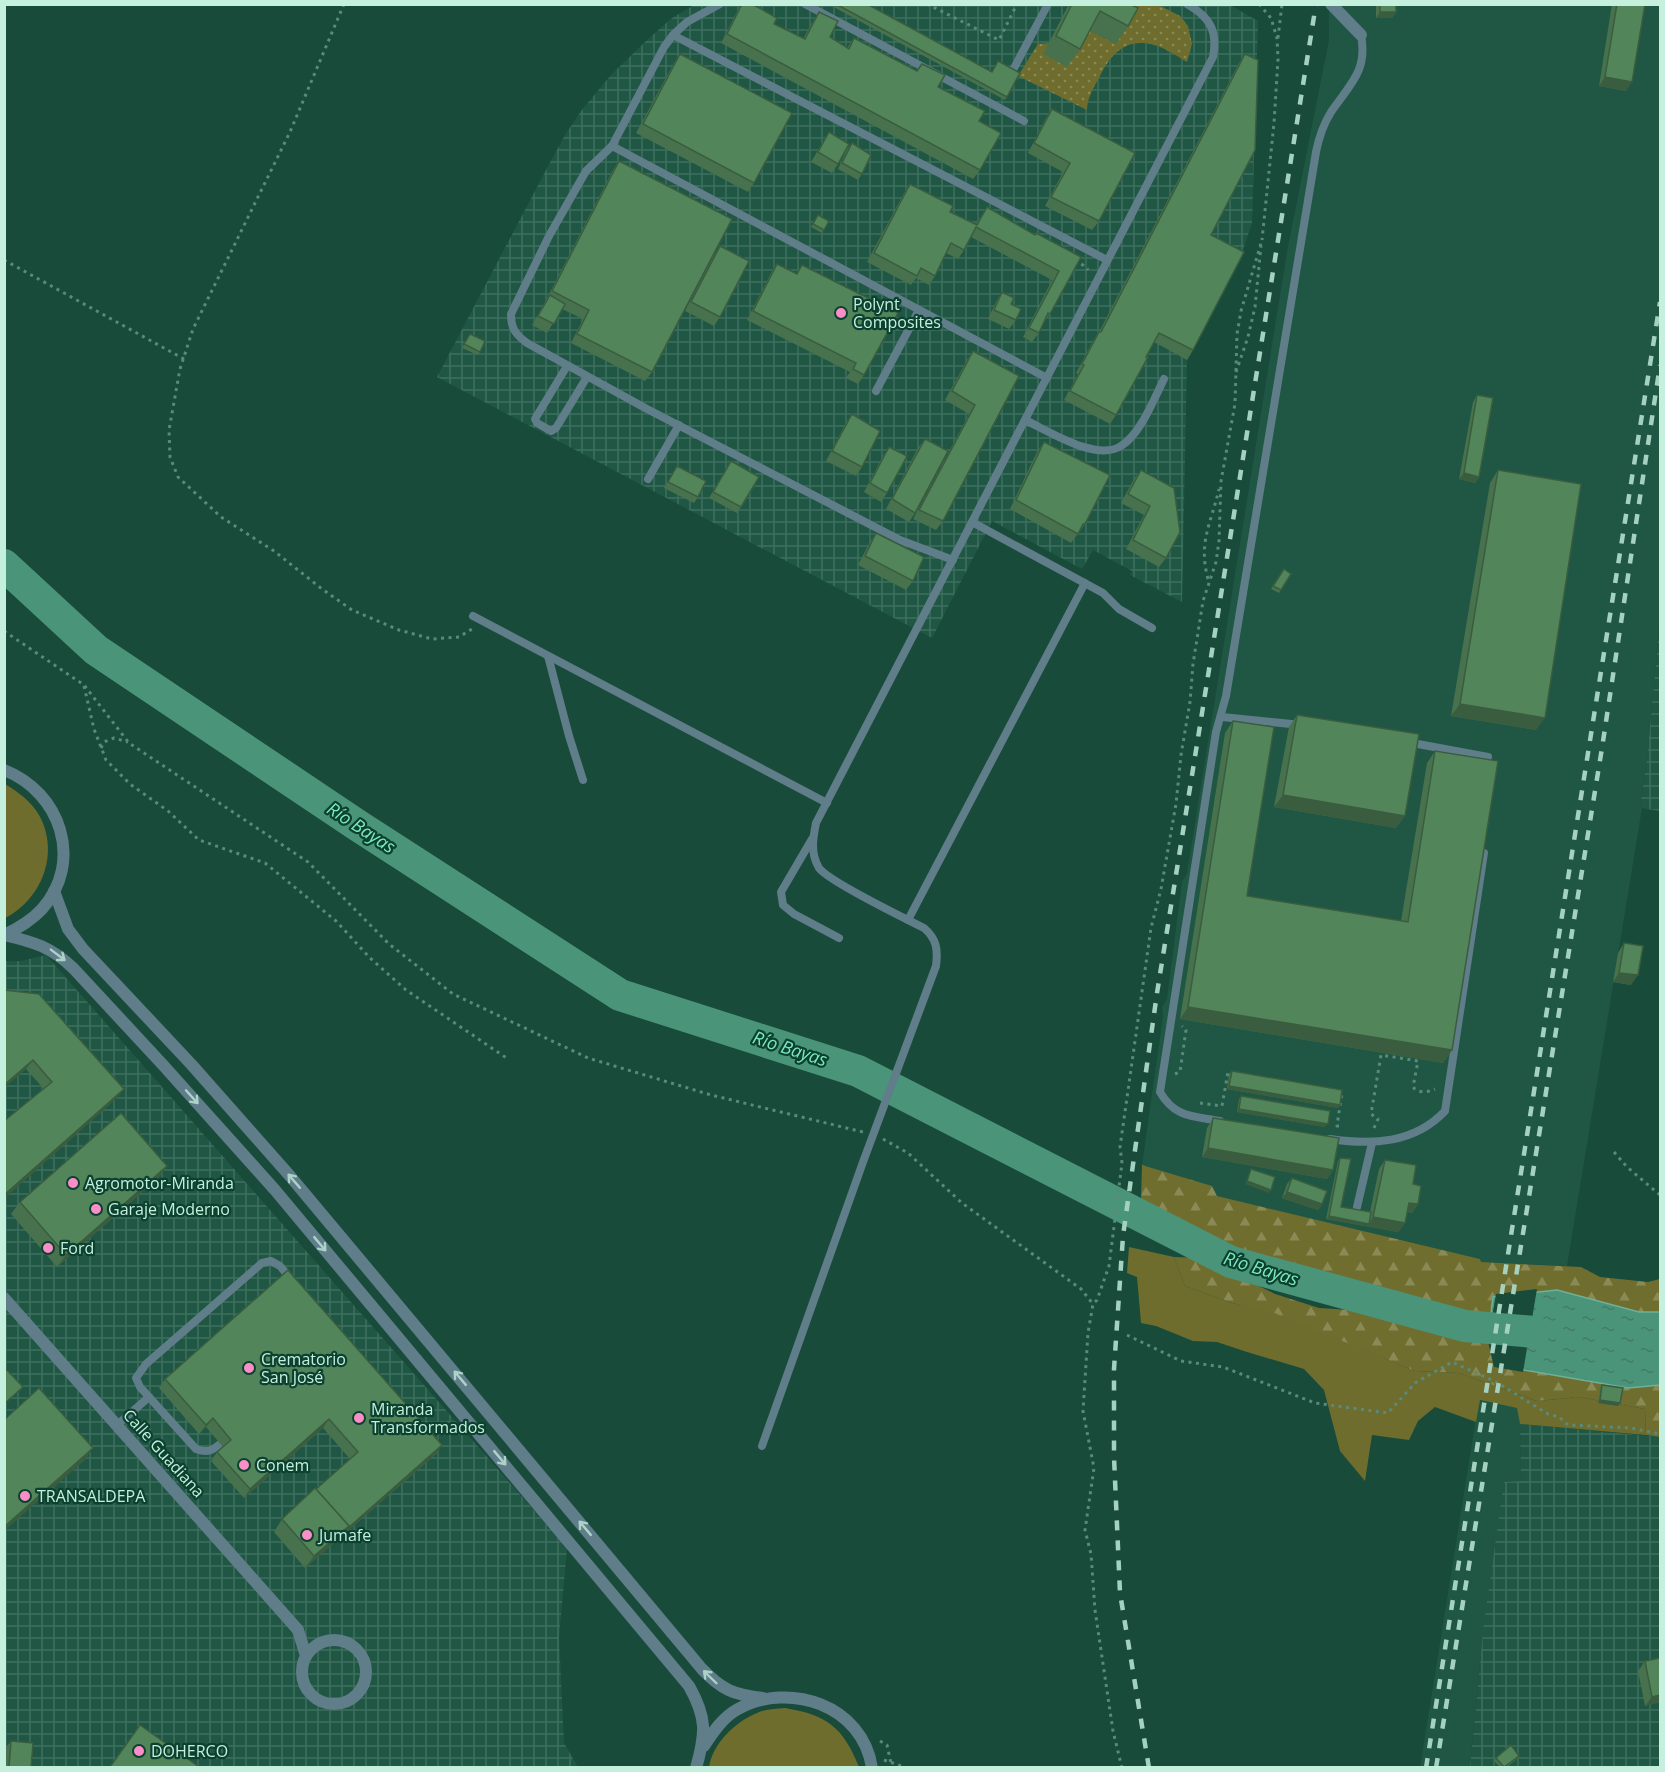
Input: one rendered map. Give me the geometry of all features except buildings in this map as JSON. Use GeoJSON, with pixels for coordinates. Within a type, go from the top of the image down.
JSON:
{"type":"FeatureCollection","features":[{"type":"Feature","properties":{"kind":"street"},"geometry":{"type":"LineString","coordinates":[[1331,4],[1361,35]]}},
{"type":"Feature","properties":{"kind":"street"},"geometry":{"type":"LineString","coordinates":[[4,770],[27,782],[48,803],[59,826],[63,843],[63,861],[54,891],[43,908],[27,924],[4,935]]}},
{"type":"Feature","properties":{"kind":"street"},"geometry":{"type":"LineString","coordinates":[[54,891],[68,929],[82,949],[191,1064],[301,1188],[714,1682],[740,1696],[798,1697],[831,1708],[857,1733],[866,1747],[872,1765]]}},
{"type":"Feature","properties":{"kind":"street"},"geometry":{"type":"LineString","coordinates":[[4,935],[38,944],[61,956],[163,1065],[275,1190],[688,1686],[703,1718],[704,1728],[696,1767]]}},
{"type":"Feature","properties":{"kind":"street","name":"Calle Guadiana"},"geometry":{"type":"LineString","coordinates":[[4,1298],[298,1630],[306,1656]]}},
{"type":"Feature","properties":{"kind":"street","name":"Calle Guadiana"},"geometry":{"type":"LineString","coordinates":[[298,1630],[325,1641]]}},
{"type":"Feature","properties":{"kind":"street"},"geometry":{"type":"LineString","coordinates":[[325,1641],[344,1641],[352,1646],[364,1661],[364,1680],[354,1697],[333,1704],[322,1702],[313,1696],[306,1688],[302,1677],[302,1666],[306,1656],[311,1649],[325,1641]]}},
{"type":"Feature","properties":{"kind":"street"},"geometry":{"type":"LineString","coordinates":[[700,1752],[715,1728],[736,1709],[763,1698]]}},
{"type":"Feature","properties":{"kind":"lane"},"geometry":{"type":"LineString","coordinates":[[720,4],[687,22],[673,34],[664,47],[612,146],[586,171],[549,236],[511,314],[511,327],[518,336],[587,377],[900,540],[953,560]]}},
{"type":"Feature","properties":{"kind":"lane"},"geometry":{"type":"LineString","coordinates":[[805,4],[1024,121]]}},
{"type":"Feature","properties":{"kind":"lane"},"geometry":{"type":"LineString","coordinates":[[1013,70],[1048,4]]}},
{"type":"Feature","properties":{"kind":"lane"},"geometry":{"type":"LineString","coordinates":[[762,1446],[863,1162],[936,966],[938,952],[934,937],[924,928],[836,881],[820,870],[814,854],[813,838],[816,823],[1213,57],[1216,42],[1211,27],[1199,11],[1187,4]]}},
{"type":"Feature","properties":{"kind":"lane"},"geometry":{"type":"LineString","coordinates":[[673,34],[1107,260]]}},
{"type":"Feature","properties":{"kind":"lane"},"geometry":{"type":"LineString","coordinates":[[1229,1122],[1183,1114],[1167,1104],[1160,1092],[1216,732],[1222,717],[1316,152],[1326,121],[1352,85],[1361,66],[1363,54],[1361,35]]}},
{"type":"Feature","properties":{"kind":"lane"},"geometry":{"type":"LineString","coordinates":[[612,146],[1047,378]]}},
{"type":"Feature","properties":{"kind":"lane"},"geometry":{"type":"LineString","coordinates":[[876,391],[919,310]]}},
{"type":"Feature","properties":{"kind":"lane"},"geometry":{"type":"LineString","coordinates":[[567,366],[535,419],[537,423],[551,431],[587,377]]}},
{"type":"Feature","properties":{"kind":"lane"},"geometry":{"type":"LineString","coordinates":[[1025,420],[1091,450],[1108,451],[1121,446],[1133,435],[1164,379]]}},
{"type":"Feature","properties":{"kind":"lane"},"geometry":{"type":"LineString","coordinates":[[648,479],[679,425]]}},
{"type":"Feature","properties":{"kind":"lane"},"geometry":{"type":"LineString","coordinates":[[972,522],[1103,593],[1119,609],[1152,628]]}},
{"type":"Feature","properties":{"kind":"lane"},"geometry":{"type":"LineString","coordinates":[[909,920],[1085,583]]}},
{"type":"Feature","properties":{"kind":"lane"},"geometry":{"type":"LineString","coordinates":[[473,616],[827,803]]}},
{"type":"Feature","properties":{"kind":"lane"},"geometry":{"type":"LineString","coordinates":[[548,656],[583,780]]}},
{"type":"Feature","properties":{"kind":"lane"},"geometry":{"type":"LineString","coordinates":[[1222,717],[1252,721],[1279,721],[1309,726]]}},
{"type":"Feature","properties":{"kind":"lane"},"geometry":{"type":"LineString","coordinates":[[1402,741],[1488,757]]}},
{"type":"Feature","properties":{"kind":"lane"},"geometry":{"type":"LineString","coordinates":[[813,838],[781,892],[783,906],[839,938]]}},
{"type":"Feature","properties":{"kind":"lane"},"geometry":{"type":"LineString","coordinates":[[1318,1137],[1357,1143],[1382,1142],[1418,1131],[1436,1121],[1445,1110],[1484,853]]}},
{"type":"Feature","properties":{"kind":"lane"},"geometry":{"type":"LineString","coordinates":[[1357,1207],[1372,1143]]}},
{"type":"Feature","properties":{"kind":"lane"},"geometry":{"type":"LineString","coordinates":[[220,1444],[214,1450],[206,1452],[196,1449],[140,1387],[136,1378],[146,1364],[262,1263],[271,1261],[280,1266],[301,1290]]}},
{"type":"Feature","properties":{"kind":"lane"},"geometry":{"type":"LineString","coordinates":[[117,1425],[149,1397]]}},
{"type":"Feature","properties":{"kind":"path"},"geometry":{"type":"LineString","coordinates":[[344,4],[290,132],[193,329],[184,359],[170,430],[170,457],[178,477],[221,517],[274,551],[352,610],[389,626],[432,639],[459,638],[484,622]]}},
{"type":"Feature","properties":{"kind":"path"},"geometry":{"type":"LineString","coordinates":[[927,4],[999,40],[1017,4]]}},
{"type":"Feature","properties":{"kind":"path"},"geometry":{"type":"LineString","coordinates":[[1259,4],[1270,18],[1277,45]]}},
{"type":"Feature","properties":{"kind":"path"},"geometry":{"type":"LineString","coordinates":[[1235,375],[1255,307],[1274,123],[1277,45],[1282,4]]}},
{"type":"Feature","properties":{"kind":"path"},"geometry":{"type":"LineString","coordinates":[[1209,581],[1205,565],[1204,542],[1221,482],[1235,404],[1237,334],[1241,311],[1262,240]]}},
{"type":"Feature","properties":{"kind":"path"},"geometry":{"type":"LineString","coordinates":[[4,260],[184,359]]}},
{"type":"Feature","properties":{"kind":"path"},"geometry":{"type":"LineString","coordinates":[[1122,1767],[1110,1709],[1095,1611],[1091,1554],[1085,1530],[1094,1468],[1083,1411],[1088,1333],[1093,1304],[1097,1300],[1109,1266],[1122,1163],[1120,1147],[1151,928],[1161,889],[1174,815],[1203,601],[1216,562],[1219,541],[1221,482]]}},
{"type":"Feature","properties":{"kind":"path"},"geometry":{"type":"LineString","coordinates":[[4,631],[84,685],[129,742],[308,862],[389,944],[453,994],[588,1059],[711,1095],[868,1134]]}},
{"type":"Feature","properties":{"kind":"path"},"geometry":{"type":"LineString","coordinates":[[84,685],[94,729],[106,760],[130,784],[168,811],[199,840],[265,863],[336,921],[370,958],[405,990],[508,1059]]}},
{"type":"Feature","properties":{"kind":"path"},"geometry":{"type":"LineString","coordinates":[[101,748],[104,742],[114,738],[129,742]]}},
{"type":"Feature","properties":{"kind":"path"},"geometry":{"type":"LineString","coordinates":[[1171,1078],[1180,1072],[1186,1030],[1178,1022]]}},
{"type":"Feature","properties":{"kind":"path"},"geometry":{"type":"LineString","coordinates":[[1368,1131],[1376,1127],[1378,1119],[1371,1114],[1381,1055],[1418,1061],[1413,1087],[1422,1092],[1438,1088]]}},
{"type":"Feature","properties":{"kind":"path"},"geometry":{"type":"LineString","coordinates":[[1194,1103],[1222,1106],[1228,1072],[1239,1074]]}},
{"type":"Feature","properties":{"kind":"path"},"geometry":{"type":"LineString","coordinates":[[1331,1090],[1342,1092],[1337,1126],[1347,1128]]}},
{"type":"Feature","properties":{"kind":"path"},"geometry":{"type":"LineString","coordinates":[[878,1137],[908,1153],[962,1203],[1081,1289],[1093,1304]]}},
{"type":"Feature","properties":{"kind":"path"},"geometry":{"type":"LineString","coordinates":[[1614,1152],[1660,1195]]}},
{"type":"Feature","properties":{"kind":"path"},"geometry":{"type":"LineString","coordinates":[[1127,1335],[1182,1361],[1223,1367],[1315,1402],[1388,1413],[1415,1383],[1452,1362],[1496,1382],[1548,1414],[1559,1417],[1568,1425],[1631,1428],[1660,1434]]}},
{"type":"Feature","properties":{"kind":"path"},"geometry":{"type":"LineString","coordinates":[[878,1740],[887,1745],[892,1767]]}},
{"type":"Feature","properties":{"kind":"path"},"geometry":{"type":"LineString","coordinates":[[872,1765],[886,1760],[908,1767]]}},
{"type":"Feature","properties":{"kind":"shaded area","name":"Polynt Composites"},"geometry":{"type":"Polygon","coordinates":[[[1228,4],[1258,21],[1252,223],[1240,259],[1187,361],[1182,602],[1130,575],[1132,571],[1093,550],[1082,569],[992,521],[932,638],[437,377],[546,170],[581,111],[611,75],[647,40],[672,18],[694,5],[1228,4]]]}},
{"type":"Feature","properties":{"kind":"shaded area"},"geometry":{"type":"Polygon","coordinates":[[[1083,5],[1159,5],[1180,16],[1188,26],[1192,44],[1187,62],[1154,45],[1135,43],[1128,45],[1115,54],[1104,68],[1091,93],[1087,110],[1018,76],[1038,44],[1049,43],[1044,54],[1087,29],[1116,44],[1083,5]]]}},
{"type":"Feature","properties":{"kind":"shaded area"},"geometry":{"type":"Polygon","coordinates":[[[1329,5],[1660,5],[1660,617],[1647,759],[1640,808],[1642,808],[1567,1266],[1480,1262],[1480,1259],[1216,1196],[1211,1186],[1142,1165],[1163,1017],[1162,1007],[1167,999],[1182,882],[1187,873],[1287,252],[1329,40],[1329,5]]]}},
{"type":"Feature","properties":{"kind":"shaded area"},"geometry":{"type":"Polygon","coordinates":[[[1660,620],[1660,811],[1640,808],[1660,620]]]}},
{"type":"Feature","properties":{"kind":"shaded area"},"geometry":{"type":"Polygon","coordinates":[[[5,784],[24,797],[36,810],[45,830],[48,844],[44,874],[38,887],[18,910],[5,918],[5,784]]]}},
{"type":"Feature","properties":{"kind":"shaded area"},"geometry":{"type":"Polygon","coordinates":[[[46,955],[567,1548],[559,1638],[564,1743],[578,1767],[5,1767],[4,961],[21,961],[46,955]]]}},
{"type":"Feature","properties":{"kind":"shaded area"},"geometry":{"type":"Polygon","coordinates":[[[1129,1247],[1174,1257],[1185,1286],[1232,1303],[1272,1311],[1415,1371],[1459,1373],[1537,1401],[1579,1397],[1645,1409],[1646,1435],[1520,1424],[1517,1408],[1480,1400],[1476,1422],[1435,1407],[1418,1421],[1409,1440],[1372,1435],[1365,1481],[1340,1451],[1324,1390],[1304,1369],[1217,1342],[1193,1341],[1156,1326],[1141,1323],[1137,1277],[1127,1273],[1129,1247]]]}},
{"type":"Feature","properties":{"kind":"shaded area"},"geometry":{"type":"Polygon","coordinates":[[[1479,1400],[1518,1408],[1521,1481],[1505,1482],[1480,1663],[1470,1767],[1420,1768],[1479,1400]]]}},
{"type":"Feature","properties":{"kind":"shaded area"},"geometry":{"type":"Polygon","coordinates":[[[1520,1424],[1660,1437],[1660,1767],[1470,1768],[1484,1623],[1504,1482],[1521,1481],[1520,1424]]]}},
{"type":"Feature","properties":{"kind":"shaded area"},"geometry":{"type":"Polygon","coordinates":[[[785,1708],[812,1715],[832,1725],[847,1742],[859,1767],[709,1767],[715,1750],[733,1728],[760,1712],[785,1708]]]}},
{"type":"Feature","properties":{"kind":"green space"},"geometry":{"type":"Polygon","coordinates":[[[1142,1165],[1212,1186],[1217,1196],[1480,1259],[1481,1262],[1581,1267],[1600,1277],[1648,1282],[1660,1279],[1660,1312],[1625,1309],[1495,1365],[1628,1388],[1660,1385],[1660,1437],[1646,1435],[1645,1409],[1579,1397],[1537,1401],[1459,1373],[1415,1371],[1272,1312],[1232,1303],[1185,1286],[1174,1257],[1202,1258],[1275,1294],[1319,1308],[1350,1310],[1349,1294],[1316,1280],[1223,1249],[1141,1202],[1142,1165]]]}},
{"type":"Feature","properties":{"kind":"water"},"geometry":{"type":"Polygon","coordinates":[[[1557,1290],[1639,1312],[1660,1312],[1660,1385],[1628,1388],[1495,1365],[1491,1331],[1493,1297],[1557,1290]]]}},
{"type":"Feature","properties":{"kind":"pier"},"geometry":{"type":"Polygon","coordinates":[[[1537,1289],[1523,1372],[1494,1367],[1488,1342],[1496,1294],[1537,1289]]]}},
{"type":"Feature","properties":{"kind":"waterway","name":"Río Bayas"},"geometry":{"type":"LineString","coordinates":[[4,565],[96,650],[357,825],[620,995],[858,1071],[1231,1262],[1465,1326],[1534,1332]]}},
{"type":"Feature","properties":{"kind":"railway"},"geometry":{"type":"LineString","coordinates":[[1149,1768],[1120,1593],[1114,1457],[1114,1369],[1123,1236],[1157,993],[1316,4]]}},
{"type":"Feature","properties":{"kind":"railway"},"geometry":{"type":"LineString","coordinates":[[1426,1768],[1660,302]]}},
{"type":"Feature","properties":{"kind":"railway"},"geometry":{"type":"LineString","coordinates":[[1436,1768],[1602,748],[1660,365]]}},
{"type":"Feature","properties":{"kind":"place","name":"Polynt Composites"},"geometry":{"type":"Point","coordinates":[841,313]}},
{"type":"Feature","properties":{"kind":"place","name":"Agromotor-Miranda"},"geometry":{"type":"Point","coordinates":[73,1183]}},
{"type":"Feature","properties":{"kind":"place","name":"Garaje Moderno"},"geometry":{"type":"Point","coordinates":[96,1209]}},
{"type":"Feature","properties":{"kind":"place","name":"Ford"},"geometry":{"type":"Point","coordinates":[48,1248]}},
{"type":"Feature","properties":{"kind":"place","name":"Crematorio San José"},"geometry":{"type":"Point","coordinates":[249,1368]}},
{"type":"Feature","properties":{"kind":"place","name":"Miranda Transformados"},"geometry":{"type":"Point","coordinates":[359,1418]}},
{"type":"Feature","properties":{"kind":"place","name":"Conem"},"geometry":{"type":"Point","coordinates":[244,1465]}},
{"type":"Feature","properties":{"kind":"place","name":"TRANSALDEPA"},"geometry":{"type":"Point","coordinates":[25,1496]}},
{"type":"Feature","properties":{"kind":"place","name":"Jumafe"},"geometry":{"type":"Point","coordinates":[307,1535]}},
{"type":"Feature","properties":{"kind":"place","name":"DOHERCO"},"geometry":{"type":"Point","coordinates":[139,1751]}}]}
